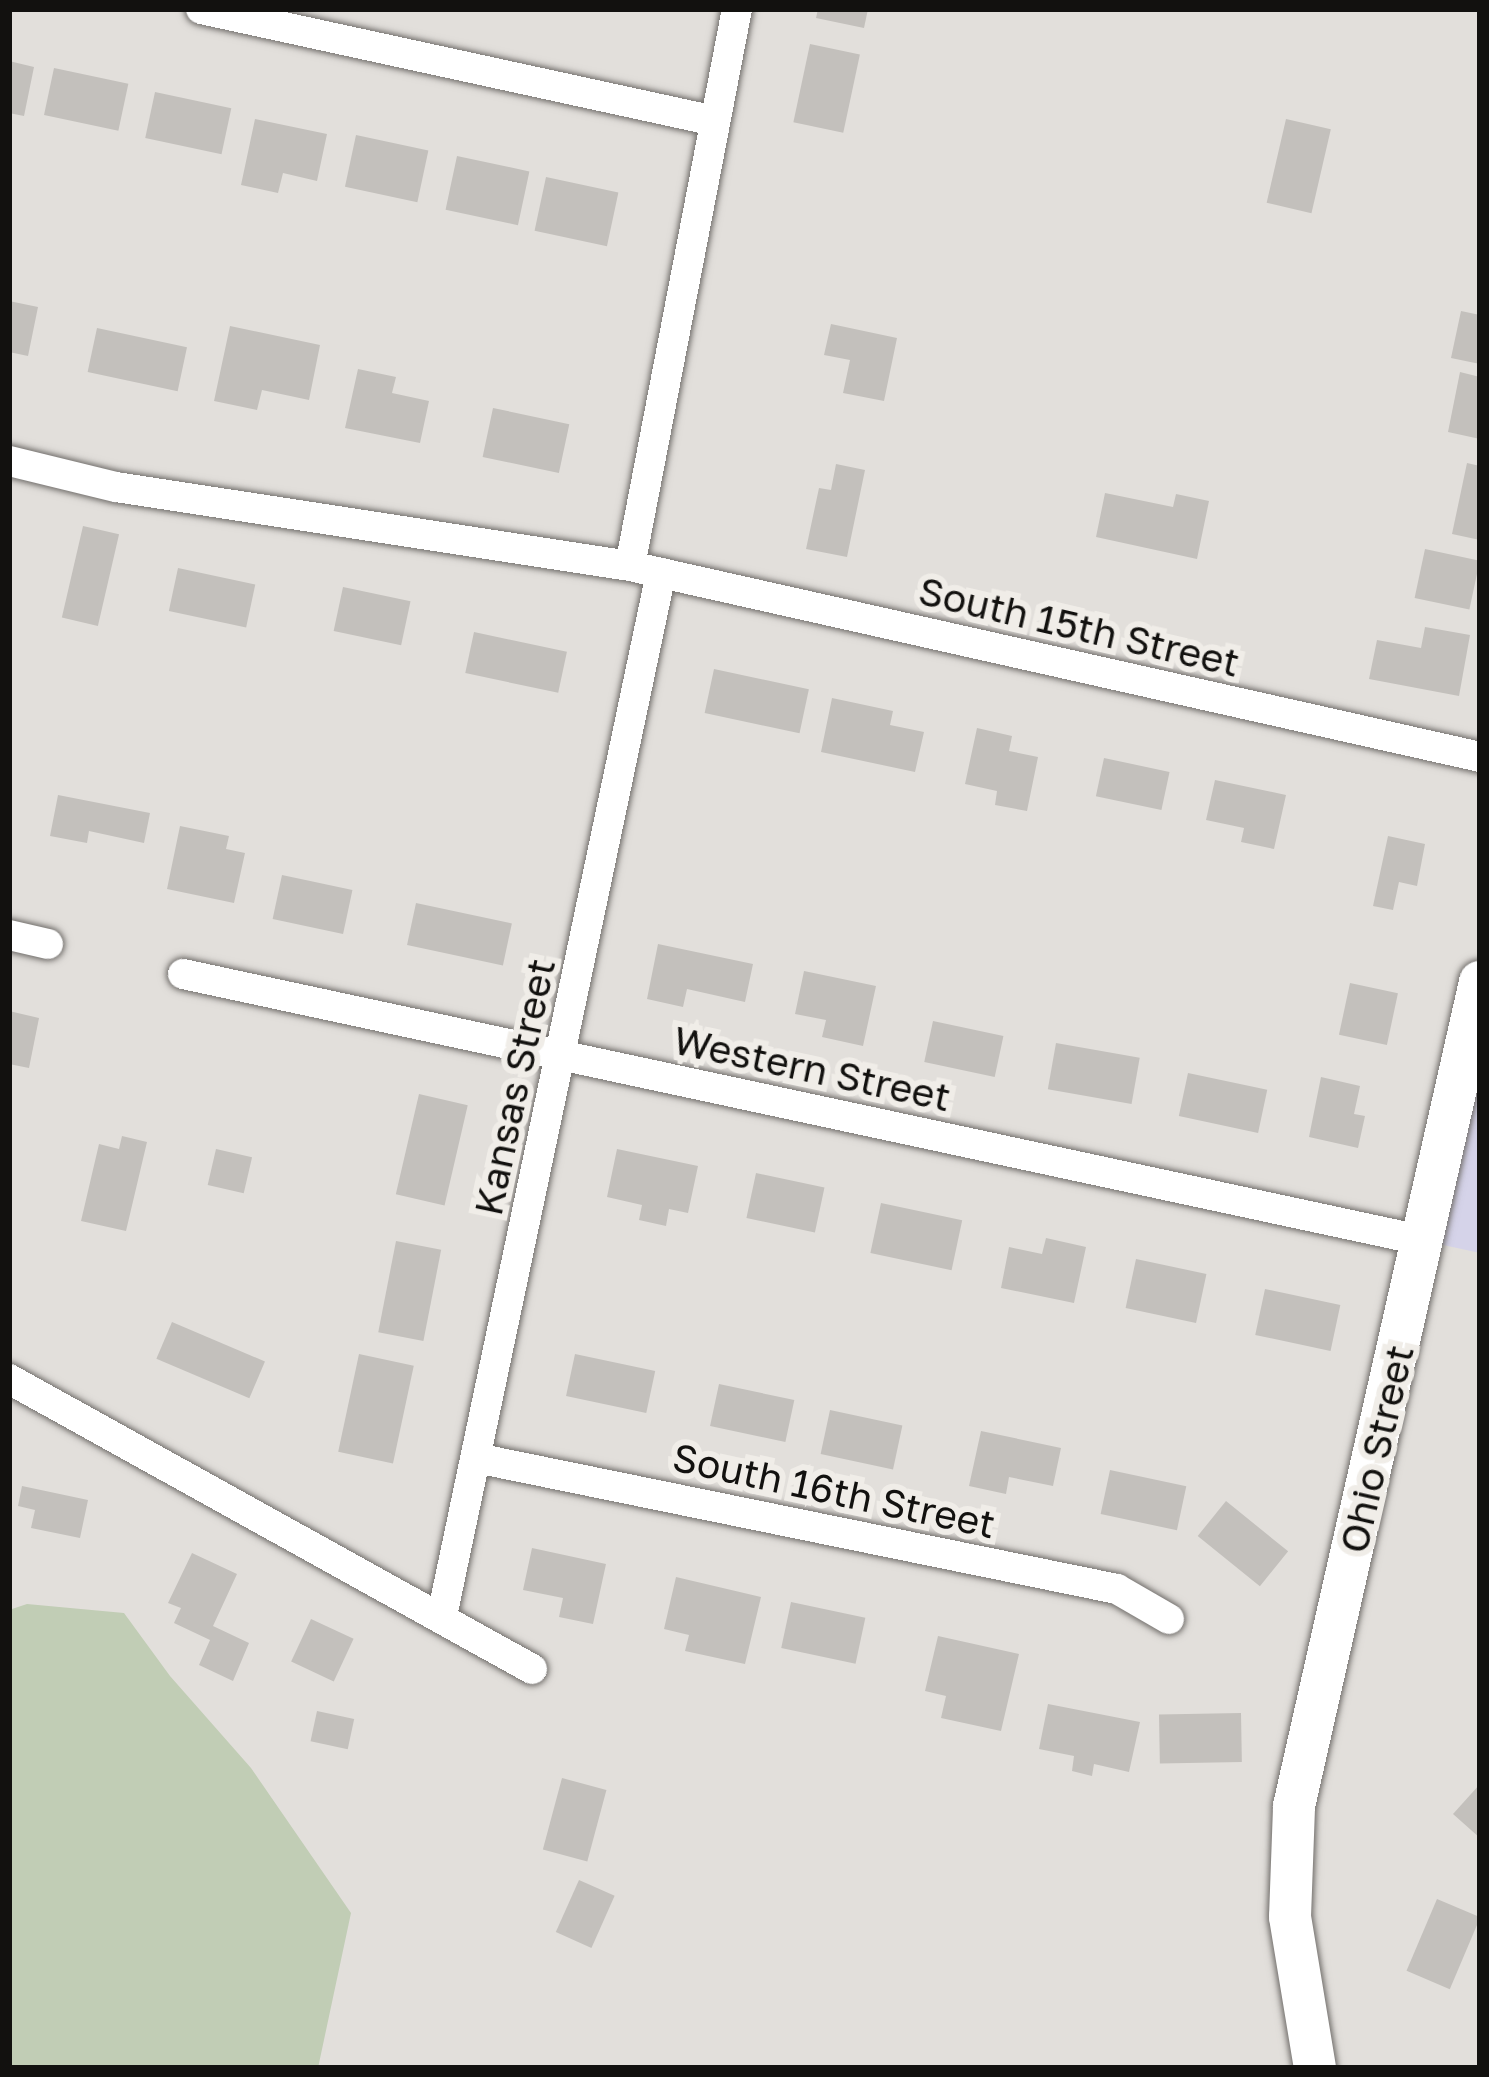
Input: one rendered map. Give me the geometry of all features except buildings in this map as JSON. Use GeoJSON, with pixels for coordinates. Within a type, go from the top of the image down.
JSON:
{"type":"FeatureCollection","features":[{"type":"Feature","properties":{"kind":"street"},"geometry":{"type":"LineString","coordinates":[[201,9],[716,121]]}},
{"type":"Feature","properties":{"kind":"street"},"geometry":{"type":"LineString","coordinates":[[9,461],[116,487],[630,566],[737,9]]}},
{"type":"Feature","properties":{"kind":"street","name":"South 15th Street"},"geometry":{"type":"LineString","coordinates":[[630,566],[1480,757]]}},
{"type":"Feature","properties":{"kind":"street","name":"Kansas Street"},"geometry":{"type":"LineString","coordinates":[[442,1616],[661,573]]}},
{"type":"Feature","properties":{"kind":"street"},"geometry":{"type":"LineString","coordinates":[[9,935],[48,944]]}},
{"type":"Feature","properties":{"kind":"street","name":"Western Street"},"geometry":{"type":"LineString","coordinates":[[183,974],[1425,1241]]}},
{"type":"Feature","properties":{"kind":"street","name":"Ohio Street"},"geometry":{"type":"LineString","coordinates":[[1316,2068],[1290,1917],[1294,1806],[1480,982]]}},
{"type":"Feature","properties":{"kind":"street"},"geometry":{"type":"LineString","coordinates":[[9,1379],[532,1670]]}},
{"type":"Feature","properties":{"kind":"street","name":"South 16th Street"},"geometry":{"type":"LineString","coordinates":[[476,1458],[1117,1589],[1168,1619]]}},
{"type":"Feature","properties":{"kind":"shaded area"},"geometry":{"type":"Polygon","coordinates":[[[1480,982],[1480,1253],[1425,1241],[1480,982]]]}},
{"type":"Feature","properties":{"kind":"green space"},"geometry":{"type":"Polygon","coordinates":[[[27,1604],[124,1613],[170,1676],[251,1768],[351,1913],[318,2068],[9,2068],[9,1610],[27,1604]]]}}]}
